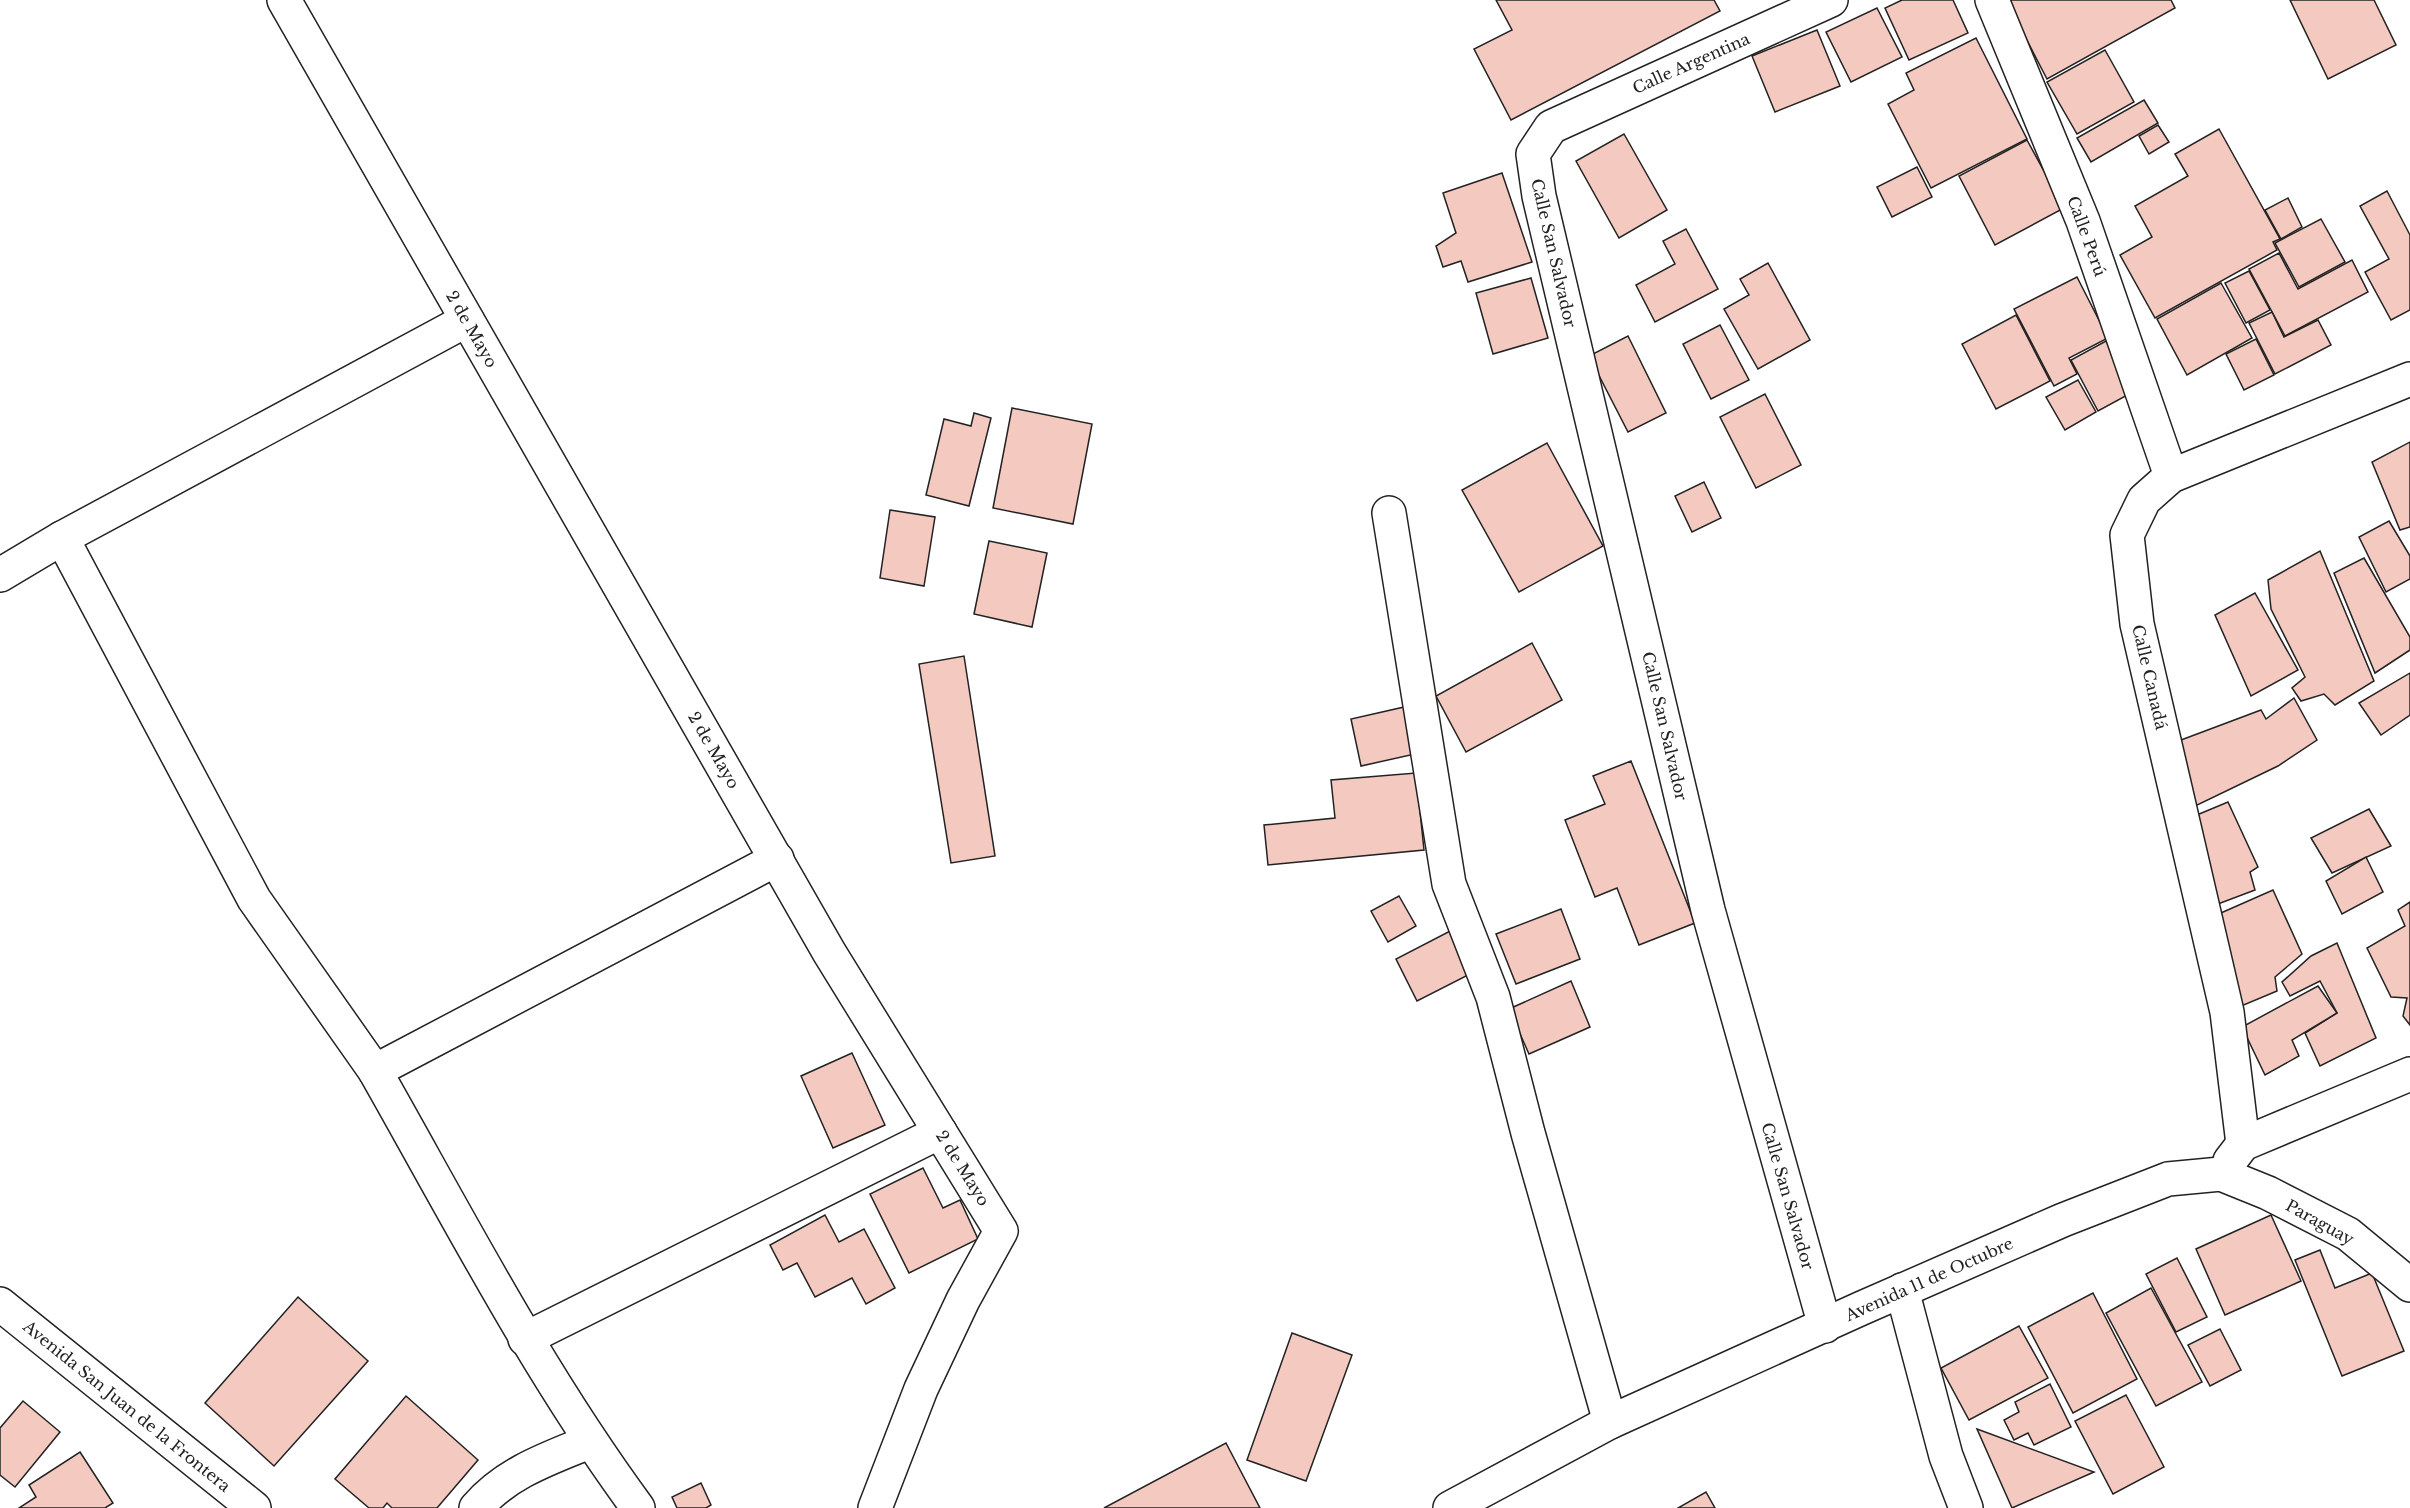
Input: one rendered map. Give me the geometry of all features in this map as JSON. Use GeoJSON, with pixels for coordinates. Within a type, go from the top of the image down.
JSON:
{"type":"FeatureCollection","features":[{"type":"Feature","properties":{"kind":"street","name":"2 de Mayo"},"geometry":{"type":"LineString","coordinates":[[284,0],[829,952],[1000,1231],[963,1300],[921,1389],[875,1508]]}},
{"type":"Feature","properties":{"kind":"street","name":"Calle Argentina"},"geometry":{"type":"LineString","coordinates":[[1551,127],[1832,0]]}},
{"type":"Feature","properties":{"kind":"street","name":"Calle Perú"},"geometry":{"type":"LineString","coordinates":[[1992,0],[2082,221],[2171,476]]}},
{"type":"Feature","properties":{"kind":"street","name":"Calle San Salvador"},"geometry":{"type":"LineString","coordinates":[[1551,127],[1533,154],[1539,196],[1708,910],[1825,1326]]}},
{"type":"Feature","properties":{"kind":"street"},"geometry":{"type":"LineString","coordinates":[[0,575],[62,538],[467,321]]}},
{"type":"Feature","properties":{"kind":"street","name":"Calle Canadá"},"geometry":{"type":"LineString","coordinates":[[2243,1144],[2228,1012],[2137,624],[2127,535],[2144,500],[2171,476],[2410,379]]}},
{"type":"Feature","properties":{"kind":"street"},"geometry":{"type":"LineString","coordinates":[[1389,513],[1449,884],[1493,997],[1528,1133],[1610,1422]]}},
{"type":"Feature","properties":{"kind":"street"},"geometry":{"type":"LineString","coordinates":[[62,538],[254,899],[375,1071],[525,1339],[590,1442],[638,1508]]}},
{"type":"Feature","properties":{"kind":"street"},"geometry":{"type":"LineString","coordinates":[[375,1071],[777,859]]}},
{"type":"Feature","properties":{"kind":"street"},"geometry":{"type":"LineString","coordinates":[[2221,1174],[2243,1144],[2410,1074]]}},
{"type":"Feature","properties":{"kind":"street"},"geometry":{"type":"LineString","coordinates":[[525,1339],[940,1132]]}},
{"type":"Feature","properties":{"kind":"street","name":"Avenida 11 de Octubre"},"geometry":{"type":"LineString","coordinates":[[1450,1508],[1610,1422],[2063,1220],[2168,1179],[2221,1174]]}},
{"type":"Feature","properties":{"kind":"street","name":"Paraguay"},"geometry":{"type":"LineString","coordinates":[[2221,1174],[2268,1193],[2348,1234],[2410,1285]]}},
{"type":"Feature","properties":{"kind":"street"},"geometry":{"type":"LineString","coordinates":[[1902,1290],[1946,1456],[1966,1508]]}},
{"type":"Feature","properties":{"kind":"street","name":"Avenida San Juan de la Frontera"},"geometry":{"type":"LineString","coordinates":[[0,1304],[254,1508]]}},
{"type":"Feature","properties":{"kind":"street"},"geometry":{"type":"LineString","coordinates":[[476,1508],[491,1490],[531,1466],[590,1442]]}},
{"type":"Feature","properties":{"kind":"building"},"geometry":{"type":"Polygon","coordinates":[[[1496,0],[1714,0],[1720,11],[1511,120],[1474,49],[1512,30],[1496,0]]]}},
{"type":"Feature","properties":{"kind":"building"},"geometry":{"type":"Polygon","coordinates":[[[1902,0],[1953,0],[1968,33],[1909,60],[1885,8],[1902,0]]]}},
{"type":"Feature","properties":{"kind":"building"},"geometry":{"type":"Polygon","coordinates":[[[2006,0],[2171,0],[2175,8],[2047,79],[2006,0]]]}},
{"type":"Feature","properties":{"kind":"building"},"geometry":{"type":"Polygon","coordinates":[[[2290,0],[2374,0],[2396,45],[2328,79],[2290,0]]]}},
{"type":"Feature","properties":{"kind":"building"},"geometry":{"type":"Polygon","coordinates":[[[1877,8],[1902,57],[1851,82],[1826,32],[1877,8]]]}},
{"type":"Feature","properties":{"kind":"building"},"geometry":{"type":"Polygon","coordinates":[[[1817,30],[1840,86],[1775,112],[1752,56],[1817,30]]]}},
{"type":"Feature","properties":{"kind":"building"},"geometry":{"type":"Polygon","coordinates":[[[1976,38],[2027,139],[1931,188],[1888,104],[1914,90],[1906,73],[1976,38]]]}},
{"type":"Feature","properties":{"kind":"building"},"geometry":{"type":"Polygon","coordinates":[[[2105,50],[2134,102],[2077,134],[2047,82],[2105,50]]]}},
{"type":"Feature","properties":{"kind":"building"},"geometry":{"type":"Polygon","coordinates":[[[2144,100],[2158,123],[2091,162],[2077,138],[2144,100]]]}},
{"type":"Feature","properties":{"kind":"building"},"geometry":{"type":"Polygon","coordinates":[[[2158,125],[2169,142],[2149,154],[2139,136],[2158,125]]]}},
{"type":"Feature","properties":{"kind":"building"},"geometry":{"type":"Polygon","coordinates":[[[2219,129],[2280,239],[2273,242],[2277,250],[2155,318],[2120,255],[2152,237],[2135,206],[2188,176],[2175,154],[2219,129]]]}},
{"type":"Feature","properties":{"kind":"building"},"geometry":{"type":"Polygon","coordinates":[[[1624,134],[1667,210],[1619,238],[1576,161],[1624,134]]]}},
{"type":"Feature","properties":{"kind":"building"},"geometry":{"type":"Polygon","coordinates":[[[2027,140],[2064,208],[1995,245],[1959,176],[2027,140]]]}},
{"type":"Feature","properties":{"kind":"building"},"geometry":{"type":"Polygon","coordinates":[[[1917,167],[1932,197],[1892,217],[1877,187],[1917,167]]]}},
{"type":"Feature","properties":{"kind":"building"},"geometry":{"type":"Polygon","coordinates":[[[1502,173],[1532,262],[1468,282],[1461,261],[1443,267],[1436,246],[1456,233],[1443,193],[1502,173]]]}},
{"type":"Feature","properties":{"kind":"building"},"geometry":{"type":"Polygon","coordinates":[[[2387,191],[2410,235],[2410,310],[2391,320],[2365,272],[2389,259],[2360,206],[2387,191]]]}},
{"type":"Feature","properties":{"kind":"building"},"geometry":{"type":"Polygon","coordinates":[[[2288,198],[2302,227],[2281,239],[2265,210],[2288,198]]]}},
{"type":"Feature","properties":{"kind":"building"},"geometry":{"type":"Polygon","coordinates":[[[2321,219],[2345,262],[2299,287],[2275,243],[2321,219]]]}},
{"type":"Feature","properties":{"kind":"building"},"geometry":{"type":"Polygon","coordinates":[[[1686,229],[1718,289],[1655,322],[1636,285],[1675,264],[1663,241],[1686,229]]]}},
{"type":"Feature","properties":{"kind":"building"},"geometry":{"type":"Polygon","coordinates":[[[2279,253],[2298,289],[2352,260],[2368,292],[2285,336],[2249,269],[2279,253]]]}},
{"type":"Feature","properties":{"kind":"building"},"geometry":{"type":"Polygon","coordinates":[[[1768,263],[1810,340],[1758,369],[1724,309],[1749,295],[1740,279],[1768,263]]]}},
{"type":"Feature","properties":{"kind":"building"},"geometry":{"type":"Polygon","coordinates":[[[2249,271],[2270,310],[2246,323],[2225,283],[2249,271]]]}},
{"type":"Feature","properties":{"kind":"building"},"geometry":{"type":"Polygon","coordinates":[[[2077,277],[2108,338],[2069,358],[2077,374],[2054,386],[2014,309],[2077,277]]]}},
{"type":"Feature","properties":{"kind":"building"},"geometry":{"type":"Polygon","coordinates":[[[1531,278],[1548,338],[1493,354],[1476,293],[1531,278]]]}},
{"type":"Feature","properties":{"kind":"building"},"geometry":{"type":"Polygon","coordinates":[[[2221,283],[2252,338],[2187,375],[2157,319],[2221,283]]]}},
{"type":"Feature","properties":{"kind":"building"},"geometry":{"type":"Polygon","coordinates":[[[2272,312],[2284,337],[2318,320],[2331,345],[2275,374],[2249,323],[2272,312]]]}},
{"type":"Feature","properties":{"kind":"building"},"geometry":{"type":"Polygon","coordinates":[[[2016,315],[2050,381],[1996,409],[1962,344],[2016,315]]]}},
{"type":"Feature","properties":{"kind":"building"},"geometry":{"type":"Polygon","coordinates":[[[1720,325],[1749,380],[1711,399],[1683,344],[1720,325]]]}},
{"type":"Feature","properties":{"kind":"building"},"geometry":{"type":"Polygon","coordinates":[[[1628,336],[1666,413],[1628,432],[1589,356],[1628,336]]]}},
{"type":"Feature","properties":{"kind":"building"},"geometry":{"type":"Polygon","coordinates":[[[2256,339],[2274,375],[2244,390],[2226,354],[2256,339]]]}},
{"type":"Feature","properties":{"kind":"building"},"geometry":{"type":"Polygon","coordinates":[[[2106,341],[2133,392],[2098,411],[2071,360],[2106,341]]]}},
{"type":"Feature","properties":{"kind":"building"},"geometry":{"type":"Polygon","coordinates":[[[2078,380],[2096,412],[2065,430],[2046,397],[2078,380]]]}},
{"type":"Feature","properties":{"kind":"building"},"geometry":{"type":"Polygon","coordinates":[[[1765,394],[1801,465],[1756,488],[1720,417],[1765,394]]]}},
{"type":"Feature","properties":{"kind":"building"},"geometry":{"type":"Polygon","coordinates":[[[1012,408],[1092,424],[1073,524],[993,508],[1012,408]]]}},
{"type":"Feature","properties":{"kind":"building"},"geometry":{"type":"Polygon","coordinates":[[[974,413],[991,418],[969,506],[926,495],[944,419],[971,426],[974,413]]]}},
{"type":"Feature","properties":{"kind":"building"},"geometry":{"type":"Polygon","coordinates":[[[2410,442],[2410,527],[2400,530],[2372,462],[2410,442]]]}},
{"type":"Feature","properties":{"kind":"building"},"geometry":{"type":"Polygon","coordinates":[[[1547,443],[1603,546],[1519,592],[1462,490],[1547,443]]]}},
{"type":"Feature","properties":{"kind":"building"},"geometry":{"type":"Polygon","coordinates":[[[1704,482],[1721,518],[1692,532],[1675,496],[1704,482]]]}},
{"type":"Feature","properties":{"kind":"building"},"geometry":{"type":"Polygon","coordinates":[[[890,510],[935,517],[924,586],[880,578],[890,510]]]}},
{"type":"Feature","properties":{"kind":"building"},"geometry":{"type":"Polygon","coordinates":[[[2389,521],[2410,556],[2410,579],[2386,592],[2359,537],[2389,521]]]}},
{"type":"Feature","properties":{"kind":"building"},"geometry":{"type":"Polygon","coordinates":[[[989,541],[1047,553],[1032,627],[974,614],[989,541]]]}},
{"type":"Feature","properties":{"kind":"building"},"geometry":{"type":"Polygon","coordinates":[[[2320,551],[2374,681],[2335,705],[2324,694],[2301,701],[2292,688],[2305,677],[2271,609],[2268,580],[2320,551]]]}},
{"type":"Feature","properties":{"kind":"building"},"geometry":{"type":"Polygon","coordinates":[[[2364,558],[2410,637],[2410,650],[2375,673],[2334,573],[2364,558]]]}},
{"type":"Feature","properties":{"kind":"building"},"geometry":{"type":"Polygon","coordinates":[[[2255,593],[2298,670],[2251,696],[2215,615],[2255,593]]]}},
{"type":"Feature","properties":{"kind":"building"},"geometry":{"type":"Polygon","coordinates":[[[1532,643],[1562,700],[1466,752],[1436,696],[1532,643]]]}},
{"type":"Feature","properties":{"kind":"building"},"geometry":{"type":"Polygon","coordinates":[[[964,656],[995,856],[951,863],[919,664],[964,656]]]}},
{"type":"Feature","properties":{"kind":"building"},"geometry":{"type":"Polygon","coordinates":[[[2410,673],[2410,715],[2381,735],[2359,703],[2410,673]]]}},
{"type":"Feature","properties":{"kind":"building"},"geometry":{"type":"Polygon","coordinates":[[[2294,698],[2317,740],[2278,766],[2189,809],[2173,743],[2261,710],[2266,719],[2294,698]]]}},
{"type":"Feature","properties":{"kind":"building"},"geometry":{"type":"Polygon","coordinates":[[[1413,705],[1424,752],[1361,766],[1351,719],[1413,705]]]}},
{"type":"Feature","properties":{"kind":"building"},"geometry":{"type":"Polygon","coordinates":[[[1631,761],[1695,923],[1639,945],[1617,888],[1595,897],[1565,820],[1605,804],[1593,776],[1631,761]]]}},
{"type":"Feature","properties":{"kind":"building"},"geometry":{"type":"Polygon","coordinates":[[[1416,773],[1424,850],[1268,865],[1264,825],[1335,818],[1331,780],[1416,773]]]}},
{"type":"Feature","properties":{"kind":"building"},"geometry":{"type":"Polygon","coordinates":[[[2228,802],[2258,867],[2250,872],[2255,890],[2210,907],[2192,817],[2228,802]]]}},
{"type":"Feature","properties":{"kind":"building"},"geometry":{"type":"Polygon","coordinates":[[[2369,809],[2391,846],[2332,873],[2311,838],[2369,809]]]}},
{"type":"Feature","properties":{"kind":"building"},"geometry":{"type":"Polygon","coordinates":[[[2366,857],[2383,892],[2342,914],[2326,881],[2366,857]]]}},
{"type":"Feature","properties":{"kind":"building"},"geometry":{"type":"Polygon","coordinates":[[[2273,890],[2302,954],[2275,977],[2277,991],[2227,1012],[2214,916],[2273,890]]]}},
{"type":"Feature","properties":{"kind":"building"},"geometry":{"type":"Polygon","coordinates":[[[1399,896],[1416,926],[1388,942],[1371,911],[1399,896]]]}},
{"type":"Feature","properties":{"kind":"building"},"geometry":{"type":"Polygon","coordinates":[[[2410,902],[2410,1025],[2403,1016],[2407,998],[2391,997],[2367,948],[2405,926],[2398,910],[2410,902]]]}},
{"type":"Feature","properties":{"kind":"building"},"geometry":{"type":"Polygon","coordinates":[[[1561,909],[1580,959],[1516,984],[1496,934],[1561,909]]]}},
{"type":"Feature","properties":{"kind":"building"},"geometry":{"type":"Polygon","coordinates":[[[1454,929],[1476,971],[1417,1001],[1396,959],[1454,929]]]}},
{"type":"Feature","properties":{"kind":"building"},"geometry":{"type":"Polygon","coordinates":[[[2337,943],[2376,1038],[2320,1066],[2305,1033],[2337,1013],[2320,981],[2290,996],[2282,982],[2311,956],[2337,943]]]}},
{"type":"Feature","properties":{"kind":"building"},"geometry":{"type":"Polygon","coordinates":[[[1571,981],[1590,1027],[1529,1054],[1509,1009],[1571,981]]]}},
{"type":"Feature","properties":{"kind":"building"},"geometry":{"type":"Polygon","coordinates":[[[2318,986],[2337,1013],[2292,1040],[2299,1056],[2265,1075],[2242,1027],[2318,986]]]}},
{"type":"Feature","properties":{"kind":"building"},"geometry":{"type":"Polygon","coordinates":[[[852,1053],[885,1125],[833,1148],[801,1076],[852,1053]]]}},
{"type":"Feature","properties":{"kind":"building"},"geometry":{"type":"Polygon","coordinates":[[[923,1168],[943,1208],[960,1200],[978,1239],[909,1273],[870,1194],[923,1168]]]}},
{"type":"Feature","properties":{"kind":"building"},"geometry":{"type":"Polygon","coordinates":[[[825,1215],[839,1242],[864,1229],[895,1288],[866,1304],[852,1278],[815,1297],[797,1263],[783,1270],[770,1245],[825,1215]]]}},
{"type":"Feature","properties":{"kind":"building"},"geometry":{"type":"Polygon","coordinates":[[[2271,1215],[2301,1281],[2225,1315],[2196,1249],[2271,1215]]]}},
{"type":"Feature","properties":{"kind":"building"},"geometry":{"type":"Polygon","coordinates":[[[2320,1250],[2335,1288],[2372,1273],[2404,1351],[2342,1376],[2295,1260],[2320,1250]]]}},
{"type":"Feature","properties":{"kind":"building"},"geometry":{"type":"Polygon","coordinates":[[[2177,1258],[2207,1317],[2176,1332],[2146,1274],[2177,1258]]]}},
{"type":"Feature","properties":{"kind":"building"},"geometry":{"type":"Polygon","coordinates":[[[2151,1288],[2202,1382],[2156,1406],[2106,1313],[2151,1288]]]}},
{"type":"Feature","properties":{"kind":"building"},"geometry":{"type":"Polygon","coordinates":[[[2093,1293],[2137,1379],[2073,1413],[2028,1327],[2093,1293]]]}},
{"type":"Feature","properties":{"kind":"building"},"geometry":{"type":"Polygon","coordinates":[[[298,1297],[368,1361],[274,1466],[205,1403],[298,1297]]]}},
{"type":"Feature","properties":{"kind":"building"},"geometry":{"type":"Polygon","coordinates":[[[2019,1326],[2048,1378],[1969,1420],[1941,1368],[2019,1326]]]}},
{"type":"Feature","properties":{"kind":"building"},"geometry":{"type":"Polygon","coordinates":[[[2220,1329],[2241,1370],[2210,1386],[2188,1345],[2220,1329]]]}},
{"type":"Feature","properties":{"kind":"building"},"geometry":{"type":"Polygon","coordinates":[[[1292,1333],[1352,1355],[1306,1481],[1247,1460],[1292,1333]]]}},
{"type":"Feature","properties":{"kind":"building"},"geometry":{"type":"Polygon","coordinates":[[[2050,1384],[2071,1427],[2034,1445],[2028,1433],[2014,1440],[2004,1420],[2019,1412],[2015,1402],[2050,1384]]]}},
{"type":"Feature","properties":{"kind":"building"},"geometry":{"type":"Polygon","coordinates":[[[2126,1395],[2164,1467],[2113,1494],[2075,1421],[2126,1395]]]}},
{"type":"Feature","properties":{"kind":"building"},"geometry":{"type":"Polygon","coordinates":[[[406,1396],[478,1460],[437,1508],[392,1508],[387,1503],[383,1508],[369,1508],[335,1479],[406,1396]]]}},
{"type":"Feature","properties":{"kind":"building"},"geometry":{"type":"Polygon","coordinates":[[[23,1401],[60,1432],[15,1487],[0,1475],[0,1428],[23,1401]]]}},
{"type":"Feature","properties":{"kind":"building"},"geometry":{"type":"Polygon","coordinates":[[[1977,1429],[2094,1472],[2012,1508],[1977,1429]]]}},
{"type":"Feature","properties":{"kind":"building"},"geometry":{"type":"Polygon","coordinates":[[[1226,1443],[1260,1508],[1104,1508],[1226,1443]]]}},
{"type":"Feature","properties":{"kind":"building"},"geometry":{"type":"Polygon","coordinates":[[[80,1452],[113,1503],[105,1508],[19,1508],[36,1497],[29,1485],[80,1452]]]}},
{"type":"Feature","properties":{"kind":"building"},"geometry":{"type":"Polygon","coordinates":[[[701,1483],[711,1505],[706,1508],[677,1508],[672,1497],[701,1483]]]}},
{"type":"Feature","properties":{"kind":"building"},"geometry":{"type":"Polygon","coordinates":[[[1706,1492],[1715,1508],[1678,1508],[1706,1492]]]}}]}
